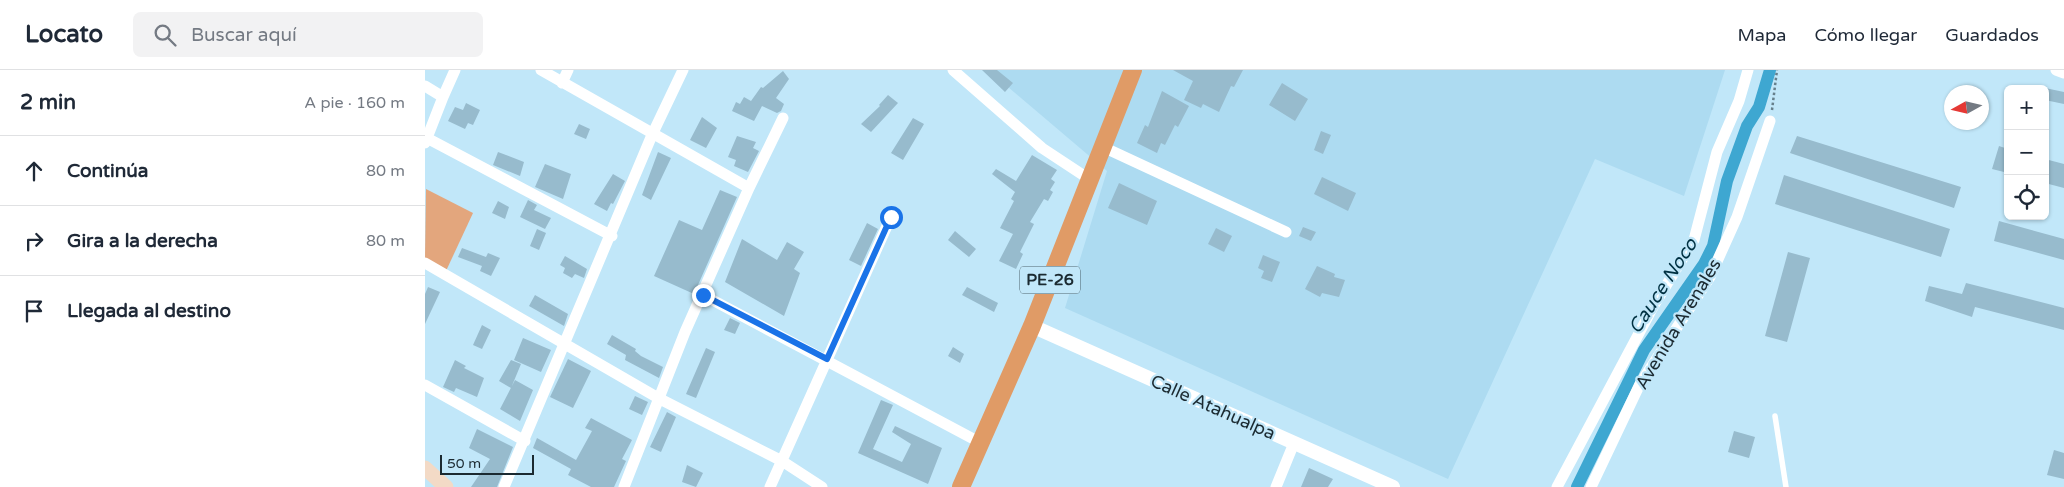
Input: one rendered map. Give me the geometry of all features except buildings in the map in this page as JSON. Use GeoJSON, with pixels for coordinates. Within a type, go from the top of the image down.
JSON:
{"type":"FeatureCollection","features":[{"type":"Feature","properties":{"kind":"highway","name":"PE-26"},"geometry":{"type":"LineString","coordinates":[[961,487],[1032,326],[1133,70]]}},
{"type":"Feature","properties":{"kind":"main road"},"geometry":{"type":"LineString","coordinates":[[425,468],[446,487]]}},
{"type":"Feature","properties":{"kind":"street"},"geometry":{"type":"LineString","coordinates":[[455,70],[426,141],[612,236]]}},
{"type":"Feature","properties":{"kind":"street"},"geometry":{"type":"LineString","coordinates":[[541,70],[749,188]]}},
{"type":"Feature","properties":{"kind":"street"},"geometry":{"type":"LineString","coordinates":[[562,82],[568,70]]}},
{"type":"Feature","properties":{"kind":"street"},"geometry":{"type":"LineString","coordinates":[[504,487],[566,345],[653,135],[683,70]]}},
{"type":"Feature","properties":{"kind":"street"},"geometry":{"type":"LineString","coordinates":[[953,70],[1042,148],[1089,179]]}},
{"type":"Feature","properties":{"kind":"street","name":"Avenida Arenales"},"geometry":{"type":"LineString","coordinates":[[1557,487],[1653,307],[1694,240],[1717,152],[1739,102],[1748,70]]}},
{"type":"Feature","properties":{"kind":"street"},"geometry":{"type":"LineString","coordinates":[[2056,70],[2064,73]]}},
{"type":"Feature","properties":{"kind":"street"},"geometry":{"type":"LineString","coordinates":[[425,86],[443,97]]}},
{"type":"Feature","properties":{"kind":"street"},"geometry":{"type":"LineString","coordinates":[[624,487],[749,188],[783,118]]}},
{"type":"Feature","properties":{"kind":"street","name":"Avenida Arenales"},"geometry":{"type":"LineString","coordinates":[[1591,487],[1640,384],[1710,277],[1737,217],[1770,121]]}},
{"type":"Feature","properties":{"kind":"street"},"geometry":{"type":"LineString","coordinates":[[1103,146],[1286,232]]}},
{"type":"Feature","properties":{"kind":"street"},"geometry":{"type":"LineString","coordinates":[[770,487],[891,217]]}},
{"type":"Feature","properties":{"kind":"street"},"geometry":{"type":"LineString","coordinates":[[425,263],[660,399],[782,461],[822,487]]}},
{"type":"Feature","properties":{"kind":"street"},"geometry":{"type":"LineString","coordinates":[[703,295],[827,359],[981,443]]}},
{"type":"Feature","properties":{"kind":"street","name":"Calle Atahualpa"},"geometry":{"type":"LineString","coordinates":[[1032,326],[1393,487]]}},
{"type":"Feature","properties":{"kind":"street"},"geometry":{"type":"LineString","coordinates":[[425,385],[525,441]]}},
{"type":"Feature","properties":{"kind":"street"},"geometry":{"type":"LineString","coordinates":[[1276,487],[1294,443]]}},
{"type":"Feature","properties":{"kind":"lane"},"geometry":{"type":"LineString","coordinates":[[1775,416],[1786,487]]}},
{"type":"Feature","properties":{"kind":"path"},"geometry":{"type":"LineString","coordinates":[[1770,121],[1777,70]]}},
{"type":"Feature","properties":{"kind":"shaded area"},"geometry":{"type":"Polygon","coordinates":[[[988,70],[1725,70],[1684,196],[1595,159],[1448,479],[1065,308],[1107,171],[988,70]]]}},
{"type":"Feature","properties":{"kind":"shaded area"},"geometry":{"type":"Polygon","coordinates":[[[426,189],[473,213],[446,271],[425,259],[426,189]]]}},
{"type":"Feature","properties":{"kind":"waterway","name":"Cauce Noco"},"geometry":{"type":"LineString","coordinates":[[1577,487],[1644,350],[1704,264],[1713,246],[1727,181],[1747,126],[1759,107],[1770,70]]}},
{"type":"Feature","properties":{"kind":"route"},"geometry":{"type":"LineString","coordinates":[[703,295],[827,359],[891,217]]}}]}
